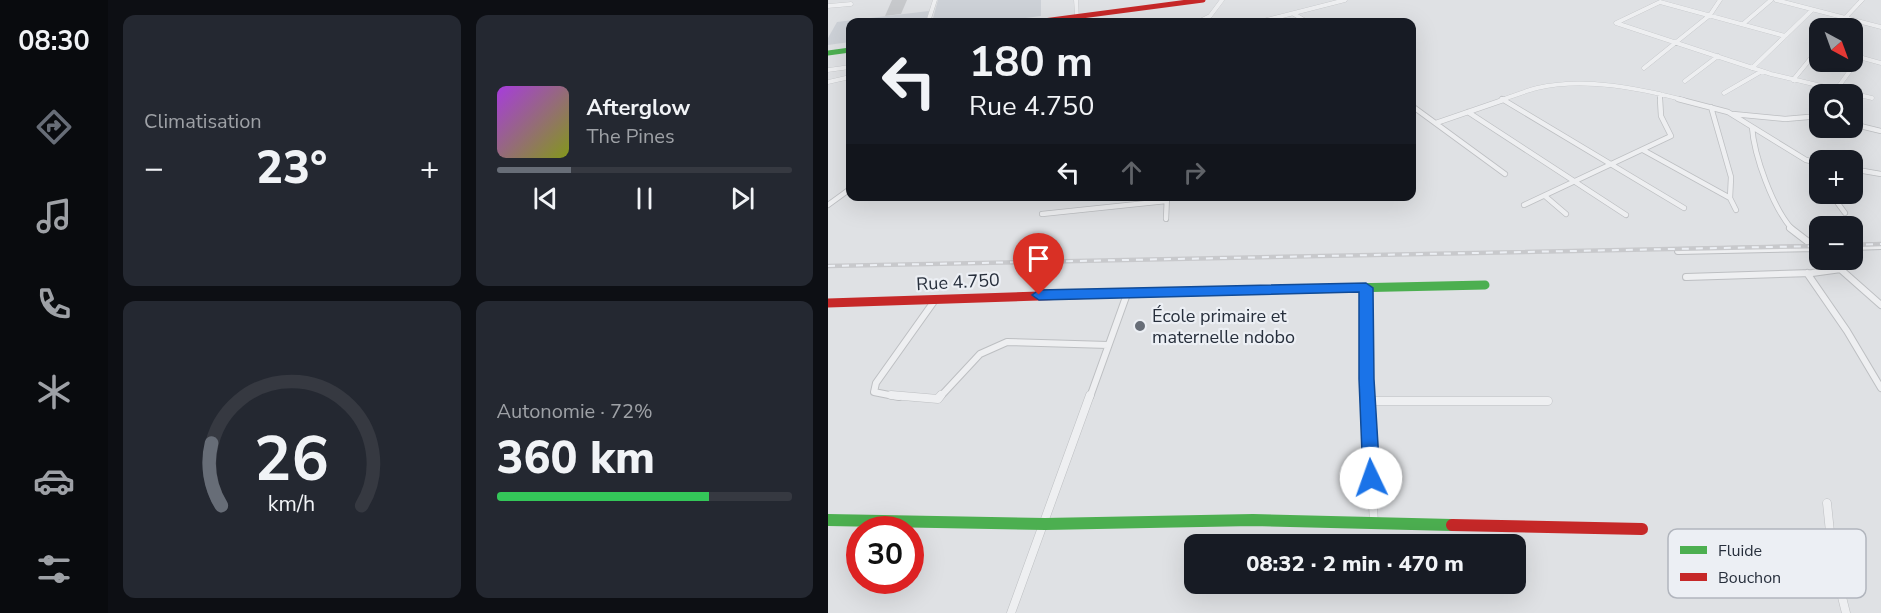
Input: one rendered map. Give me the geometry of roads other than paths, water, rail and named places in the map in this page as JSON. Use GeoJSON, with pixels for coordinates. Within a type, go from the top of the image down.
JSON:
{"type":"FeatureCollection","features":[{"type":"Feature","properties":{"kind":"main road"},"geometry":{"type":"LineString","coordinates":[[1069,18],[1203,0]]}},
{"type":"Feature","properties":{"kind":"main road"},"geometry":{"type":"LineString","coordinates":[[1079,18],[1213,0]]}},
{"type":"Feature","properties":{"kind":"main road"},"geometry":{"type":"LineString","coordinates":[[829,52],[846,50]]}},
{"type":"Feature","properties":{"kind":"main road","name":"Rue 4.750"},"geometry":{"type":"LineString","coordinates":[[828,303],[1018,295],[1485,285]]}},
{"type":"Feature","properties":{"kind":"main road"},"geometry":{"type":"LineString","coordinates":[[828,520],[1045,524],[1253,520],[1642,528]]}},
{"type":"Feature","properties":{"kind":"street"},"geometry":{"type":"LineString","coordinates":[[929,18],[935,0]]}},
{"type":"Feature","properties":{"kind":"street"},"geometry":{"type":"LineString","coordinates":[[1076,0],[1077,17]]}},
{"type":"Feature","properties":{"kind":"street"},"geometry":{"type":"LineString","coordinates":[[1206,18],[1222,0]]}},
{"type":"Feature","properties":{"kind":"street"},"geometry":{"type":"LineString","coordinates":[[1277,18],[1345,0]]}},
{"type":"Feature","properties":{"kind":"street"},"geometry":{"type":"LineString","coordinates":[[1644,68],[1710,15],[1720,0]]}},
{"type":"Feature","properties":{"kind":"street"},"geometry":{"type":"LineString","coordinates":[[1743,24],[1774,0],[1847,18],[1862,0]]}},
{"type":"Feature","properties":{"kind":"street"},"geometry":{"type":"LineString","coordinates":[[1785,36],[1658,2],[1633,17],[1616,23],[1640,33],[1810,84]]}},
{"type":"Feature","properties":{"kind":"street"},"geometry":{"type":"LineString","coordinates":[[828,6],[851,4]]}},
{"type":"Feature","properties":{"kind":"street"},"geometry":{"type":"LineString","coordinates":[[1752,68],[1812,10]]}},
{"type":"Feature","properties":{"kind":"street"},"geometry":{"type":"LineString","coordinates":[[1294,14],[1300,18]]}},
{"type":"Feature","properties":{"kind":"street"},"geometry":{"type":"LineString","coordinates":[[1863,22],[1881,27]]}},
{"type":"Feature","properties":{"kind":"street"},"geometry":{"type":"LineString","coordinates":[[1685,81],[1719,56]]}},
{"type":"Feature","properties":{"kind":"street"},"geometry":{"type":"LineString","coordinates":[[1863,58],[1881,63]]}},
{"type":"Feature","properties":{"kind":"street"},"geometry":{"type":"LineString","coordinates":[[1793,80],[1809,60]]}},
{"type":"Feature","properties":{"kind":"street"},"geometry":{"type":"LineString","coordinates":[[828,70],[846,68]]}},
{"type":"Feature","properties":{"kind":"street"},"geometry":{"type":"LineString","coordinates":[[1724,93],[1762,71]]}},
{"type":"Feature","properties":{"kind":"street"},"geometry":{"type":"LineString","coordinates":[[828,82],[846,78]]}},
{"type":"Feature","properties":{"kind":"street"},"geometry":{"type":"LineString","coordinates":[[1436,123],[1537,88],[1570,84],[1660,94],[1733,114],[1785,119],[1809,117]]}},
{"type":"Feature","properties":{"kind":"street"},"geometry":{"type":"LineString","coordinates":[[1524,205],[1671,135],[1661,116],[1660,94]]}},
{"type":"Feature","properties":{"kind":"street"},"geometry":{"type":"LineString","coordinates":[[1863,96],[1872,98]]}},
{"type":"Feature","properties":{"kind":"street"},"geometry":{"type":"LineString","coordinates":[[1502,99],[1684,208]]}},
{"type":"Feature","properties":{"kind":"street"},"geometry":{"type":"LineString","coordinates":[[1711,107],[1731,177],[1730,198],[1736,210]]}},
{"type":"Feature","properties":{"kind":"street"},"geometry":{"type":"LineString","coordinates":[[1416,109],[1505,174]]}},
{"type":"Feature","properties":{"kind":"street"},"geometry":{"type":"LineString","coordinates":[[1468,112],[1626,215]]}},
{"type":"Feature","properties":{"kind":"street"},"geometry":{"type":"LineString","coordinates":[[1733,114],[1809,161]]}},
{"type":"Feature","properties":{"kind":"street"},"geometry":{"type":"LineString","coordinates":[[1752,126],[1754,143],[1784,220],[1809,244]]}},
{"type":"Feature","properties":{"kind":"street"},"geometry":{"type":"LineString","coordinates":[[1863,127],[1881,131]]}},
{"type":"Feature","properties":{"kind":"street"},"geometry":{"type":"LineString","coordinates":[[1643,150],[1730,198]]}},
{"type":"Feature","properties":{"kind":"street"},"geometry":{"type":"LineString","coordinates":[[1863,171],[1881,174]]}},
{"type":"Feature","properties":{"kind":"street"},"geometry":{"type":"LineString","coordinates":[[828,205],[846,192]]}},
{"type":"Feature","properties":{"kind":"street"},"geometry":{"type":"LineString","coordinates":[[1545,196],[1566,214]]}},
{"type":"Feature","properties":{"kind":"street"},"geometry":{"type":"LineString","coordinates":[[1042,214],[1150,201]]}},
{"type":"Feature","properties":{"kind":"street"},"geometry":{"type":"LineString","coordinates":[[1166,219],[1167,201]]}},
{"type":"Feature","properties":{"kind":"street"},"geometry":{"type":"LineString","coordinates":[[1838,204],[1845,213]]}},
{"type":"Feature","properties":{"kind":"street"},"geometry":{"type":"LineString","coordinates":[[1863,247],[1881,246]]}},
{"type":"Feature","properties":{"kind":"street"},"geometry":{"type":"LineString","coordinates":[[1678,251],[1809,249]]}},
{"type":"Feature","properties":{"kind":"street"},"geometry":{"type":"LineString","coordinates":[[1686,277],[1807,273],[1832,270]]}},
{"type":"Feature","properties":{"kind":"street"},"geometry":{"type":"LineString","coordinates":[[1841,270],[1881,305]]}},
{"type":"Feature","properties":{"kind":"street"},"geometry":{"type":"LineString","coordinates":[[1807,273],[1847,331],[1881,388]]}},
{"type":"Feature","properties":{"kind":"street"},"geometry":{"type":"LineString","coordinates":[[1366,288],[1367,401],[1374,524]]}},
{"type":"Feature","properties":{"kind":"street"},"geometry":{"type":"LineString","coordinates":[[1011,613],[1127,294]]}},
{"type":"Feature","properties":{"kind":"street"},"geometry":{"type":"LineString","coordinates":[[935,300],[876,383],[874,392],[906,398],[938,399],[980,354],[1007,342],[1108,345]]}},
{"type":"Feature","properties":{"kind":"street"},"geometry":{"type":"LineString","coordinates":[[1367,401],[1548,401]]}},
{"type":"Feature","properties":{"kind":"street"},"geometry":{"type":"LineString","coordinates":[[1827,503],[1830,529]]}},
{"type":"Feature","properties":{"kind":"street"},"geometry":{"type":"LineString","coordinates":[[1843,598],[1846,613]]}},
{"type":"Feature","properties":{"kind":"railway"},"geometry":{"type":"LineString","coordinates":[[1863,245],[1881,244]]}},
{"type":"Feature","properties":{"kind":"railway"},"geometry":{"type":"LineString","coordinates":[[828,266],[1809,246]]}},
{"type":"Feature","properties":{"kind":"place","name":"École primaire et maternelle ndobo"},"geometry":{"type":"Point","coordinates":[1140,326]}}]}
